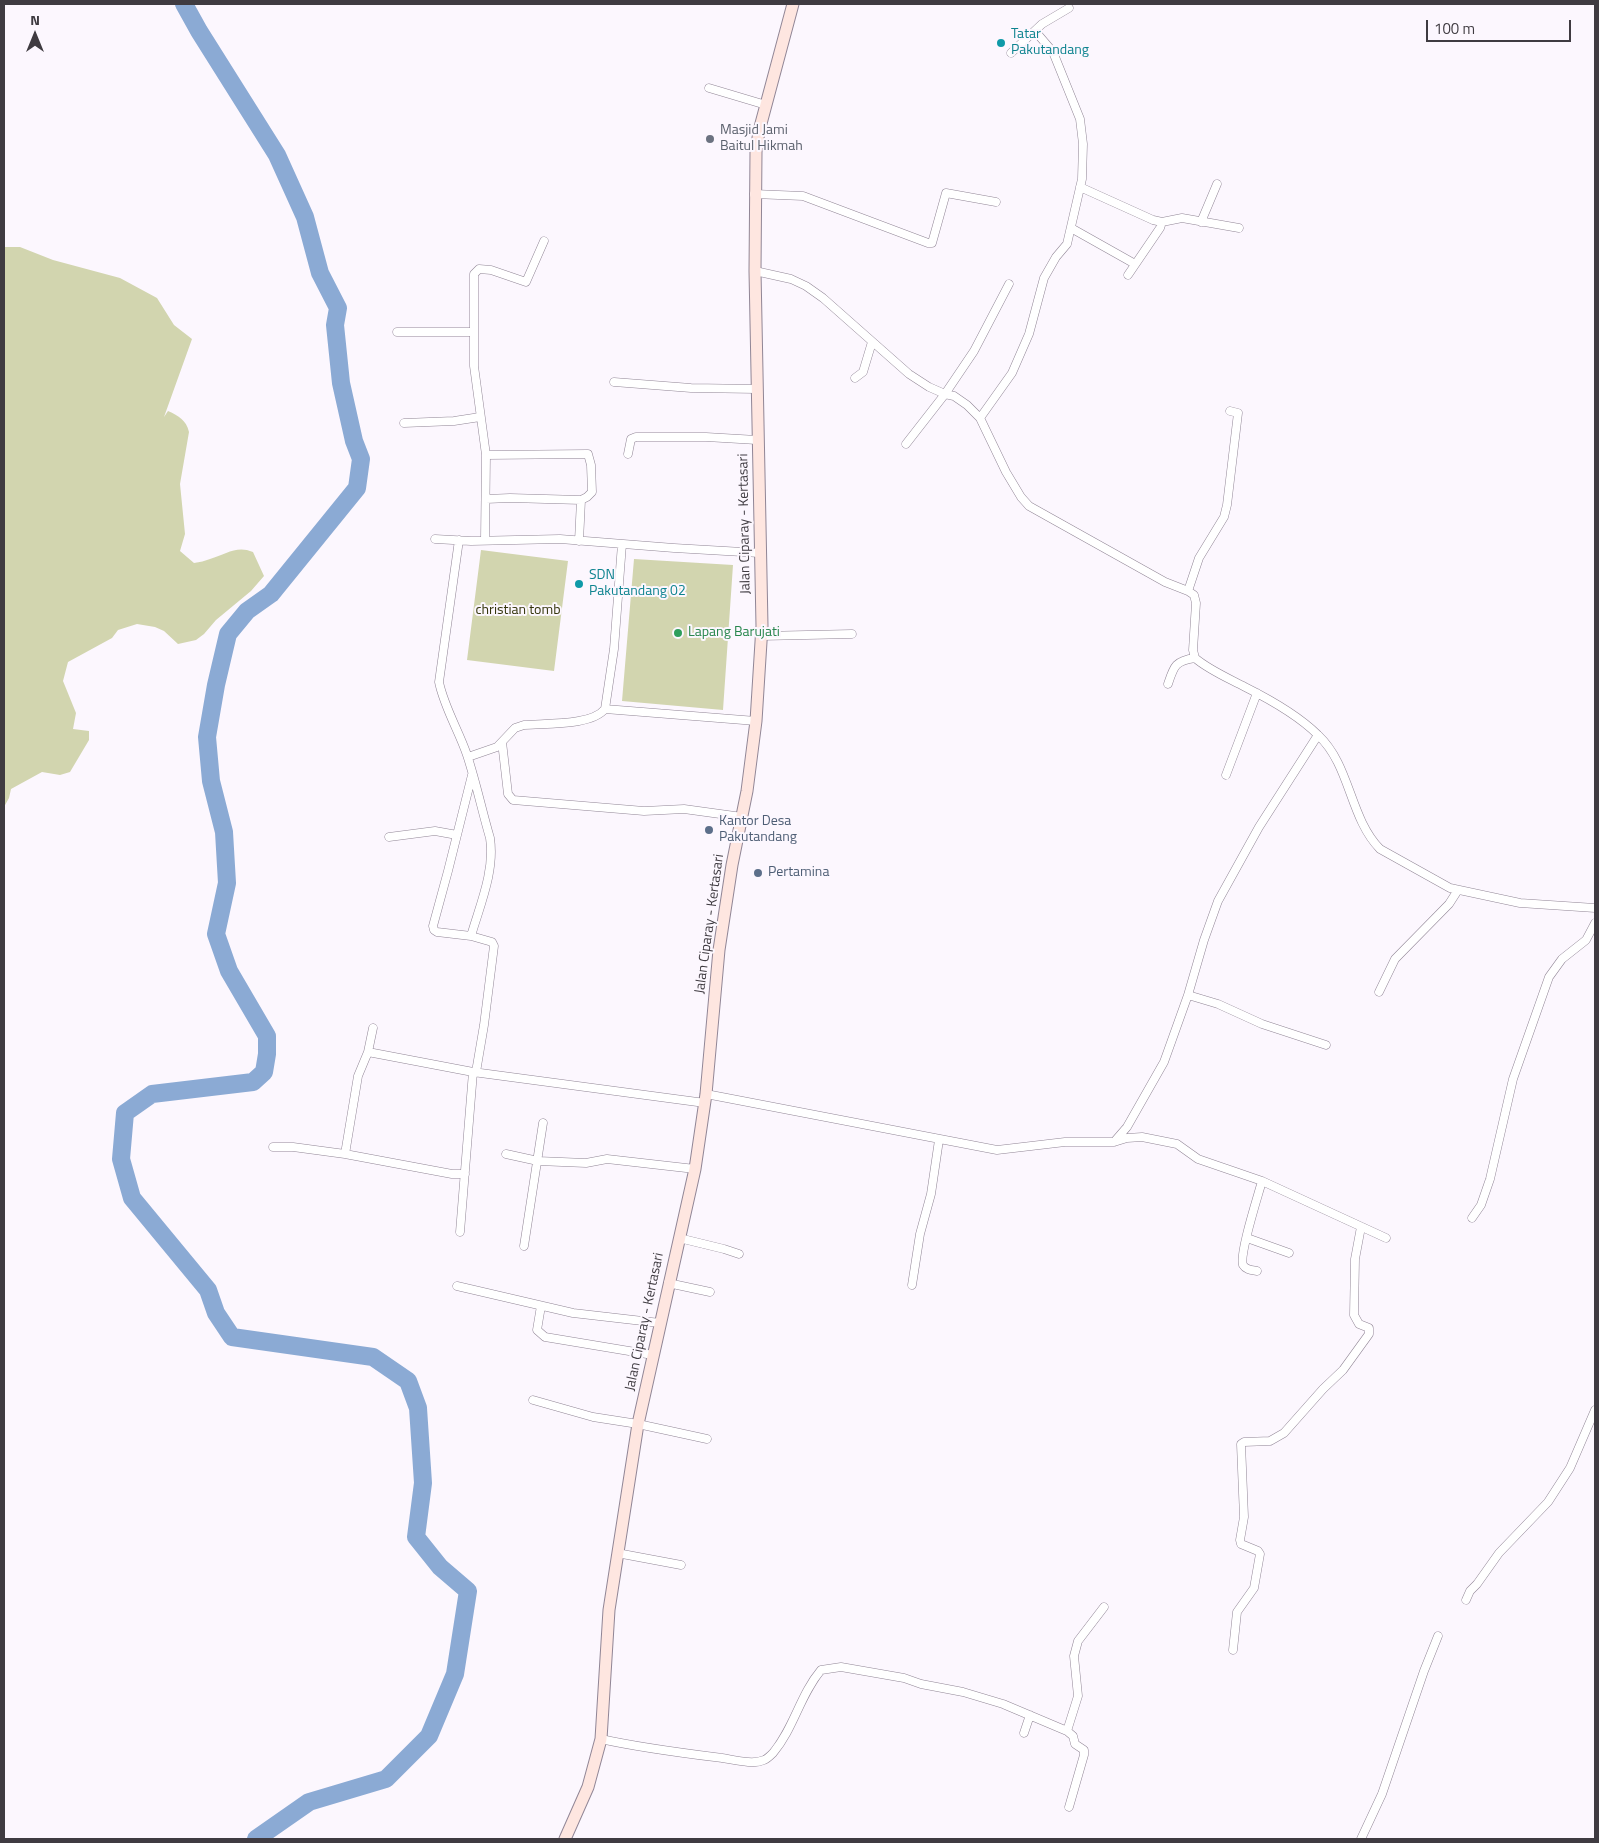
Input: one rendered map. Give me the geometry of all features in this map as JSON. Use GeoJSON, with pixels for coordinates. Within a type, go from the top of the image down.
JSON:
{"type":"FeatureCollection","features":[{"type":"Feature","properties":{"kind":"main road","name":"Jalan Ciparay - Kertasari"},"geometry":{"type":"LineString","coordinates":[[565,1839],[588,1787],[601,1739],[609,1610],[617,1553],[638,1424],[695,1169],[706,1098],[719,950],[756,721],[762,626],[756,389],[754,194],[757,141],[793,4]]}},
{"type":"Feature","properties":{"kind":"street"},"geometry":{"type":"LineString","coordinates":[[1011,53],[1042,24],[1069,8]]}},
{"type":"Feature","properties":{"kind":"street"},"geometry":{"type":"LineString","coordinates":[[980,418],[1012,372],[1029,334],[1044,278],[1056,257],[1067,244],[1080,187],[1083,144],[1080,119],[1054,52],[1034,31]]}},
{"type":"Feature","properties":{"kind":"street"},"geometry":{"type":"LineString","coordinates":[[709,88],[766,106]]}},
{"type":"Feature","properties":{"kind":"street"},"geometry":{"type":"LineString","coordinates":[[1201,222],[1216,184]]}},
{"type":"Feature","properties":{"kind":"street"},"geometry":{"type":"LineString","coordinates":[[1080,187],[1153,220],[1162,222],[1182,218],[1239,228]]}},
{"type":"Feature","properties":{"kind":"street"},"geometry":{"type":"LineString","coordinates":[[754,194],[803,196],[928,243],[932,243],[946,193],[996,202]]}},
{"type":"Feature","properties":{"kind":"street"},"geometry":{"type":"LineString","coordinates":[[1128,275],[1160,228],[1162,222]]}},
{"type":"Feature","properties":{"kind":"street"},"geometry":{"type":"LineString","coordinates":[[1071,228],[1135,264]]}},
{"type":"Feature","properties":{"kind":"street"},"geometry":{"type":"LineString","coordinates":[[485,540],[486,456],[474,366],[474,274],[478,269],[491,270],[526,282],[544,241]]}},
{"type":"Feature","properties":{"kind":"street"},"geometry":{"type":"LineString","coordinates":[[755,271],[791,279],[806,286],[823,298],[909,374],[929,387],[954,396],[967,405],[980,418],[1006,472],[1021,497],[1029,506],[1165,582],[1188,591],[1196,599],[1193,650],[1195,658],[1266,698],[1318,735],[1330,748],[1343,771],[1363,826],[1371,839],[1380,848],[1450,888],[1520,903],[1595,908]]}},
{"type":"Feature","properties":{"kind":"street"},"geometry":{"type":"LineString","coordinates":[[906,444],[945,394],[974,352],[1009,284]]}},
{"type":"Feature","properties":{"kind":"street"},"geometry":{"type":"LineString","coordinates":[[397,332],[473,332]]}},
{"type":"Feature","properties":{"kind":"street"},"geometry":{"type":"LineString","coordinates":[[855,378],[863,372],[872,342]]}},
{"type":"Feature","properties":{"kind":"street"},"geometry":{"type":"LineString","coordinates":[[614,382],[691,388],[756,389]]}},
{"type":"Feature","properties":{"kind":"street"},"geometry":{"type":"LineString","coordinates":[[1188,591],[1199,558],[1224,517],[1227,505],[1238,413],[1230,411]]}},
{"type":"Feature","properties":{"kind":"street"},"geometry":{"type":"LineString","coordinates":[[404,424],[454,421],[480,417]]}},
{"type":"Feature","properties":{"kind":"street"},"geometry":{"type":"LineString","coordinates":[[628,454],[631,439],[636,437],[706,437],[758,440]]}},
{"type":"Feature","properties":{"kind":"street"},"geometry":{"type":"LineString","coordinates":[[486,456],[588,454],[591,465],[592,492],[581,500],[486,498]]}},
{"type":"Feature","properties":{"kind":"street"},"geometry":{"type":"LineString","coordinates":[[579,541],[581,500]]}},
{"type":"Feature","properties":{"kind":"street"},"geometry":{"type":"LineString","coordinates":[[435,539],[560,539],[760,553]]}},
{"type":"Feature","properties":{"kind":"street"},"geometry":{"type":"LineString","coordinates":[[459,540],[439,682],[441,694],[458,729],[468,757],[492,850],[488,878],[471,936]]}},
{"type":"Feature","properties":{"kind":"street"},"geometry":{"type":"LineString","coordinates":[[468,757],[497,747],[515,728],[520,726],[591,719],[601,714],[605,709],[614,649],[622,544]]}},
{"type":"Feature","properties":{"kind":"street"},"geometry":{"type":"LineString","coordinates":[[761,636],[852,634]]}},
{"type":"Feature","properties":{"kind":"street"},"geometry":{"type":"LineString","coordinates":[[1168,684],[1173,669],[1178,663],[1195,658]]}},
{"type":"Feature","properties":{"kind":"street"},"geometry":{"type":"LineString","coordinates":[[1226,775],[1257,693]]}},
{"type":"Feature","properties":{"kind":"street"},"geometry":{"type":"LineString","coordinates":[[605,709],[756,721]]}},
{"type":"Feature","properties":{"kind":"street"},"geometry":{"type":"LineString","coordinates":[[1114,1142],[1127,1127],[1164,1062],[1188,996],[1204,940],[1218,901],[1259,828],[1318,735]]}},
{"type":"Feature","properties":{"kind":"street"},"geometry":{"type":"LineString","coordinates":[[502,742],[508,794],[513,800],[644,811],[684,809],[742,817]]}},
{"type":"Feature","properties":{"kind":"street"},"geometry":{"type":"LineString","coordinates":[[460,1232],[474,1072],[494,951],[492,942],[471,936],[437,932],[433,926],[472,773]]}},
{"type":"Feature","properties":{"kind":"street"},"geometry":{"type":"LineString","coordinates":[[389,837],[435,831],[457,835]]}},
{"type":"Feature","properties":{"kind":"street"},"geometry":{"type":"LineString","coordinates":[[1379,992],[1395,958],[1449,904],[1458,890]]}},
{"type":"Feature","properties":{"kind":"street"},"geometry":{"type":"LineString","coordinates":[[1472,1218],[1481,1205],[1490,1179],[1512,1079],[1550,977],[1562,960],[1586,940],[1595,923]]}},
{"type":"Feature","properties":{"kind":"street"},"geometry":{"type":"LineString","coordinates":[[1188,996],[1218,1004],[1262,1024],[1326,1045]]}},
{"type":"Feature","properties":{"kind":"street"},"geometry":{"type":"LineString","coordinates":[[345,1154],[358,1076],[368,1052],[373,1028]]}},
{"type":"Feature","properties":{"kind":"street"},"geometry":{"type":"LineString","coordinates":[[368,1052],[474,1072],[706,1098],[998,1150],[1065,1142],[1114,1142],[1127,1138],[1142,1137],[1177,1144],[1198,1159],[1262,1182],[1386,1238]]}},
{"type":"Feature","properties":{"kind":"street"},"geometry":{"type":"LineString","coordinates":[[524,1246],[543,1124]]}},
{"type":"Feature","properties":{"kind":"street"},"geometry":{"type":"LineString","coordinates":[[912,1285],[920,1234],[931,1194],[940,1140]]}},
{"type":"Feature","properties":{"kind":"street"},"geometry":{"type":"LineString","coordinates":[[273,1147],[293,1147],[345,1154],[452,1174],[465,1174]]}},
{"type":"Feature","properties":{"kind":"street"},"geometry":{"type":"LineString","coordinates":[[506,1154],[538,1161],[586,1163],[607,1160],[695,1169]]}},
{"type":"Feature","properties":{"kind":"street"},"geometry":{"type":"LineString","coordinates":[[1257,1271],[1247,1269],[1244,1265],[1244,1248],[1262,1182]]}},
{"type":"Feature","properties":{"kind":"street"},"geometry":{"type":"LineString","coordinates":[[1233,1650],[1237,1612],[1254,1588],[1260,1554],[1258,1551],[1241,1544],[1244,1517],[1241,1444],[1244,1442],[1270,1441],[1284,1433],[1323,1389],[1343,1370],[1369,1334],[1369,1328],[1359,1324],[1354,1315],[1355,1260],[1361,1227]]}},
{"type":"Feature","properties":{"kind":"street"},"geometry":{"type":"LineString","coordinates":[[679,1238],[724,1248],[738,1254]]}},
{"type":"Feature","properties":{"kind":"street"},"geometry":{"type":"LineString","coordinates":[[1247,1238],[1289,1252]]}},
{"type":"Feature","properties":{"kind":"street"},"geometry":{"type":"LineString","coordinates":[[668,1283],[710,1292]]}},
{"type":"Feature","properties":{"kind":"street"},"geometry":{"type":"LineString","coordinates":[[458,1286],[581,1315],[660,1324]]}},
{"type":"Feature","properties":{"kind":"street"},"geometry":{"type":"LineString","coordinates":[[541,1306],[537,1330],[544,1337],[653,1355]]}},
{"type":"Feature","properties":{"kind":"street"},"geometry":{"type":"LineString","coordinates":[[533,1400],[593,1417],[638,1424],[707,1439]]}},
{"type":"Feature","properties":{"kind":"street"},"geometry":{"type":"LineString","coordinates":[[1466,1600],[1470,1591],[1499,1553],[1548,1502],[1570,1468],[1595,1410]]}},
{"type":"Feature","properties":{"kind":"street"},"geometry":{"type":"LineString","coordinates":[[617,1553],[681,1565]]}},
{"type":"Feature","properties":{"kind":"street"},"geometry":{"type":"LineString","coordinates":[[1067,1731],[1078,1696],[1074,1656],[1078,1641],[1104,1607]]}},
{"type":"Feature","properties":{"kind":"street"},"geometry":{"type":"LineString","coordinates":[[1361,1839],[1382,1794],[1424,1670],[1438,1636]]}},
{"type":"Feature","properties":{"kind":"street"},"geometry":{"type":"LineString","coordinates":[[601,1739],[621,1744],[722,1758],[766,1760],[774,1752],[794,1721],[813,1680],[821,1670],[842,1667],[904,1678],[922,1684],[963,1692],[1003,1704],[1067,1731],[1073,1736],[1075,1744],[1084,1750],[1069,1807]]}},
{"type":"Feature","properties":{"kind":"street"},"geometry":{"type":"LineString","coordinates":[[1024,1733],[1030,1715]]}},
{"type":"Feature","properties":{"kind":"green space"},"geometry":{"type":"Polygon","coordinates":[[[4,247],[20,247],[53,260],[120,278],[157,298],[174,325],[192,339],[164,417],[168,411],[176,415],[184,421],[189,432],[180,484],[185,534],[180,551],[194,563],[232,551],[247,550],[253,552],[264,576],[251,591],[216,620],[196,640],[178,644],[164,631],[155,627],[137,624],[118,630],[112,638],[68,662],[63,681],[76,713],[73,729],[89,731],[89,740],[70,772],[60,775],[42,772],[11,789],[4,807],[4,247]]]}},
{"type":"Feature","properties":{"kind":"green space","name":"christian tomb"},"geometry":{"type":"Polygon","coordinates":[[[481,550],[568,561],[554,671],[467,660],[481,550]]]}},
{"type":"Feature","properties":{"kind":"green space","name":"Lapang Barujati"},"geometry":{"type":"Polygon","coordinates":[[[634,559],[733,565],[723,710],[622,701],[634,559]]]}},
{"type":"Feature","properties":{"kind":"waterway"},"geometry":{"type":"LineString","coordinates":[[184,4],[277,155],[305,217],[320,273],[338,308],[335,325],[341,383],[354,441],[361,459],[357,488],[271,594],[247,611],[228,634],[216,685],[207,737],[211,781],[224,832],[227,883],[216,934],[229,971],[267,1036],[264,1072],[253,1082],[152,1094],[125,1113],[121,1159],[132,1198],[208,1290],[216,1313],[232,1337],[373,1357],[408,1381],[418,1408],[423,1483],[416,1537],[440,1567],[468,1591],[455,1674],[429,1736],[386,1779],[309,1802],[256,1839]]}},
{"type":"Feature","properties":{"kind":"place","name":"Tatar Pakutandang"},"geometry":{"type":"Point","coordinates":[1001,43]}},
{"type":"Feature","properties":{"kind":"place","name":"Masjid Jami Baitul Hikmah"},"geometry":{"type":"Point","coordinates":[710,139]}},
{"type":"Feature","properties":{"kind":"place","name":"SDN Pakutandang 02"},"geometry":{"type":"Point","coordinates":[579,584]}},
{"type":"Feature","properties":{"kind":"place","name":"Lapang Barujati"},"geometry":{"type":"Point","coordinates":[678,633]}},
{"type":"Feature","properties":{"kind":"place","name":"Kantor Desa Pakutandang"},"geometry":{"type":"Point","coordinates":[709,830]}},
{"type":"Feature","properties":{"kind":"place","name":"Pertamina"},"geometry":{"type":"Point","coordinates":[758,873]}}]}
